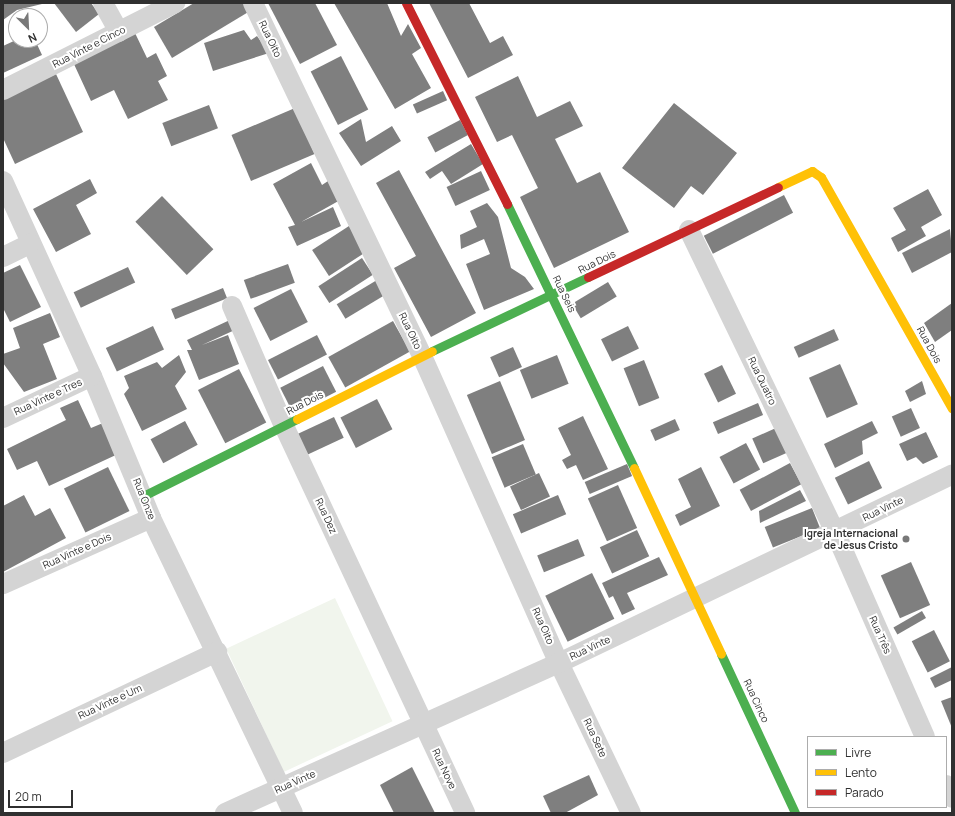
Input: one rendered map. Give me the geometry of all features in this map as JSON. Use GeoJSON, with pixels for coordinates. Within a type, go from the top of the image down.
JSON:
{"type":"FeatureCollection","features":[{"type":"Feature","properties":{"kind":"street"},"geometry":{"type":"LineString","coordinates":[[103,3],[119,32]]}},
{"type":"Feature","properties":{"kind":"street","name":"Rua Vinte e Cinco"},"geometry":{"type":"LineString","coordinates":[[3,90],[175,3]]}},
{"type":"Feature","properties":{"kind":"street","name":"Rua Oito"},"geometry":{"type":"LineString","coordinates":[[253,3],[422,356],[559,663]]}},
{"type":"Feature","properties":{"kind":"street","name":"Rua Seis"},"geometry":{"type":"LineString","coordinates":[[406,3],[553,295],[697,598]]}},
{"type":"Feature","properties":{"kind":"street","name":"Rua Dois"},"geometry":{"type":"LineString","coordinates":[[143,496],[422,356],[689,230],[794,178],[812,171],[818,173],[952,409]]}},
{"type":"Feature","properties":{"kind":"street","name":"Rua Onze"},"geometry":{"type":"LineString","coordinates":[[3,181],[30,244],[92,376],[151,518],[217,652],[293,813]]}},
{"type":"Feature","properties":{"kind":"street","name":"Rua Quatro"},"geometry":{"type":"LineString","coordinates":[[689,230],[834,532]]}},
{"type":"Feature","properties":{"kind":"street"},"geometry":{"type":"LineString","coordinates":[[3,257],[30,244]]}},
{"type":"Feature","properties":{"kind":"street","name":"Rua Dez"},"geometry":{"type":"LineString","coordinates":[[232,306],[284,426],[423,725]]}},
{"type":"Feature","properties":{"kind":"street","name":"Rua Vinte e Tres"},"geometry":{"type":"LineString","coordinates":[[3,418],[92,376]]}},
{"type":"Feature","properties":{"kind":"street","name":"Rua Vinte"},"geometry":{"type":"LineString","coordinates":[[225,813],[559,663],[952,475]]}},
{"type":"Feature","properties":{"kind":"street","name":"Rua Vinte e Dois"},"geometry":{"type":"LineString","coordinates":[[3,584],[151,518]]}},
{"type":"Feature","properties":{"kind":"street","name":"Rua Três"},"geometry":{"type":"LineString","coordinates":[[834,532],[925,736]]}},
{"type":"Feature","properties":{"kind":"street","name":"Rua Cinco"},"geometry":{"type":"LineString","coordinates":[[697,598],[795,813]]}},
{"type":"Feature","properties":{"kind":"street","name":"Rua Vinte e Um"},"geometry":{"type":"LineString","coordinates":[[3,753],[217,652]]}},
{"type":"Feature","properties":{"kind":"street","name":"Rua Sete"},"geometry":{"type":"LineString","coordinates":[[559,663],[631,813]]}},
{"type":"Feature","properties":{"kind":"street","name":"Rua Nove"},"geometry":{"type":"LineString","coordinates":[[423,725],[465,813]]}},
{"type":"Feature","properties":{"kind":"street"},"geometry":{"type":"LineString","coordinates":[[947,787],[952,798]]}},
{"type":"Feature","properties":{"kind":"shaded area"},"geometry":{"type":"Polygon","coordinates":[[[335,598],[392,721],[284,772],[226,649],[335,598]]]}},
{"type":"Feature","properties":{"kind":"building"},"geometry":{"type":"Polygon","coordinates":[[[3,3],[42,3],[25,8],[8,8],[8,16],[3,20],[3,3]]]}},
{"type":"Feature","properties":{"kind":"building"},"geometry":{"type":"Polygon","coordinates":[[[54,3],[91,3],[99,14],[76,32],[54,3]]]}},
{"type":"Feature","properties":{"kind":"building"},"geometry":{"type":"Polygon","coordinates":[[[194,3],[252,3],[255,8],[172,58],[154,27],[194,3]]]}},
{"type":"Feature","properties":{"kind":"building"},"geometry":{"type":"Polygon","coordinates":[[[268,3],[315,3],[337,45],[300,64],[268,3]]]}},
{"type":"Feature","properties":{"kind":"building"},"geometry":{"type":"Polygon","coordinates":[[[334,3],[387,3],[401,36],[408,24],[421,48],[412,54],[431,88],[395,109],[334,3]]]}},
{"type":"Feature","properties":{"kind":"building"},"geometry":{"type":"Polygon","coordinates":[[[429,3],[469,3],[490,43],[503,36],[513,55],[468,78],[429,3]]]}},
{"type":"Feature","properties":{"kind":"building"},"geometry":{"type":"Polygon","coordinates":[[[244,30],[251,40],[257,36],[269,53],[213,71],[204,43],[244,30]]]}},
{"type":"Feature","properties":{"kind":"building"},"geometry":{"type":"Polygon","coordinates":[[[135,33],[147,58],[156,53],[167,76],[158,81],[168,100],[128,119],[114,90],[91,101],[73,62],[135,33]]]}},
{"type":"Feature","properties":{"kind":"building"},"geometry":{"type":"Polygon","coordinates":[[[8,44],[8,48],[39,48],[42,55],[3,73],[3,46],[8,44]]]}},
{"type":"Feature","properties":{"kind":"building"},"geometry":{"type":"Polygon","coordinates":[[[341,56],[368,109],[338,125],[311,71],[341,56]]]}},
{"type":"Feature","properties":{"kind":"building"},"geometry":{"type":"Polygon","coordinates":[[[56,74],[83,132],[15,164],[3,138],[3,99],[56,74]]]}},
{"type":"Feature","properties":{"kind":"building"},"geometry":{"type":"Polygon","coordinates":[[[518,76],[537,117],[570,101],[583,126],[555,139],[577,183],[600,172],[629,232],[554,268],[520,197],[538,188],[512,135],[497,142],[475,97],[518,76]]]}},
{"type":"Feature","properties":{"kind":"building"},"geometry":{"type":"Polygon","coordinates":[[[443,91],[447,100],[417,114],[413,104],[443,91]]]}},
{"type":"Feature","properties":{"kind":"building"},"geometry":{"type":"Polygon","coordinates":[[[674,103],[737,153],[703,195],[691,186],[674,208],[622,168],[674,103]]]}},
{"type":"Feature","properties":{"kind":"building"},"geometry":{"type":"Polygon","coordinates":[[[209,105],[218,128],[171,146],[162,123],[209,105]]]}},
{"type":"Feature","properties":{"kind":"building"},"geometry":{"type":"Polygon","coordinates":[[[295,108],[315,154],[251,181],[231,135],[295,108]]]}},
{"type":"Feature","properties":{"kind":"building"},"geometry":{"type":"Polygon","coordinates":[[[361,119],[366,142],[392,126],[401,141],[361,166],[339,133],[361,119]]]}},
{"type":"Feature","properties":{"kind":"building"},"geometry":{"type":"Polygon","coordinates":[[[460,120],[468,135],[435,152],[427,137],[460,120]]]}},
{"type":"Feature","properties":{"kind":"building"},"geometry":{"type":"Polygon","coordinates":[[[471,144],[483,164],[451,184],[442,171],[430,179],[425,172],[471,144]]]}},
{"type":"Feature","properties":{"kind":"building"},"geometry":{"type":"Polygon","coordinates":[[[311,163],[322,185],[331,179],[342,199],[301,222],[333,207],[341,226],[297,246],[288,227],[295,225],[273,184],[311,163]]]}},
{"type":"Feature","properties":{"kind":"building"},"geometry":{"type":"Polygon","coordinates":[[[399,170],[476,313],[431,337],[394,268],[416,256],[376,183],[399,170]]]}},
{"type":"Feature","properties":{"kind":"building"},"geometry":{"type":"Polygon","coordinates":[[[481,171],[490,190],[455,206],[447,187],[481,171]]]}},
{"type":"Feature","properties":{"kind":"building"},"geometry":{"type":"Polygon","coordinates":[[[90,179],[97,193],[76,205],[91,234],[56,252],[33,209],[90,179]]]}},
{"type":"Feature","properties":{"kind":"building"},"geometry":{"type":"Polygon","coordinates":[[[928,189],[942,215],[921,227],[926,236],[898,252],[891,238],[906,230],[893,208],[928,189]]]}},
{"type":"Feature","properties":{"kind":"building"},"geometry":{"type":"Polygon","coordinates":[[[784,195],[793,213],[713,254],[704,236],[784,195]]]}},
{"type":"Feature","properties":{"kind":"building"},"geometry":{"type":"Polygon","coordinates":[[[162,196],[213,249],[187,275],[135,222],[162,196]]]}},
{"type":"Feature","properties":{"kind":"building"},"geometry":{"type":"Polygon","coordinates":[[[487,203],[498,217],[511,268],[525,277],[534,289],[484,310],[466,264],[490,254],[484,239],[461,249],[460,235],[477,227],[470,211],[487,203]]]}},
{"type":"Feature","properties":{"kind":"building"},"geometry":{"type":"Polygon","coordinates":[[[349,226],[366,252],[329,276],[312,250],[349,226]]]}},
{"type":"Feature","properties":{"kind":"building"},"geometry":{"type":"Polygon","coordinates":[[[950,229],[952,252],[912,273],[902,253],[950,229]]]}},
{"type":"Feature","properties":{"kind":"building"},"geometry":{"type":"Polygon","coordinates":[[[362,258],[373,275],[329,303],[318,286],[362,258]]]}},
{"type":"Feature","properties":{"kind":"building"},"geometry":{"type":"Polygon","coordinates":[[[288,264],[295,283],[251,299],[244,280],[288,264]]]}},
{"type":"Feature","properties":{"kind":"building"},"geometry":{"type":"Polygon","coordinates":[[[20,265],[41,307],[10,322],[3,308],[3,273],[20,265]]]}},
{"type":"Feature","properties":{"kind":"building"},"geometry":{"type":"Polygon","coordinates":[[[128,267],[135,282],[81,308],[74,292],[128,267]]]}},
{"type":"Feature","properties":{"kind":"building"},"geometry":{"type":"Polygon","coordinates":[[[377,280],[386,295],[345,319],[337,304],[377,280]]]}},
{"type":"Feature","properties":{"kind":"building"},"geometry":{"type":"Polygon","coordinates":[[[608,282],[617,297],[581,318],[572,304],[608,282]]]}},
{"type":"Feature","properties":{"kind":"building"},"geometry":{"type":"Polygon","coordinates":[[[223,288],[227,298],[175,319],[171,309],[223,288]]]}},
{"type":"Feature","properties":{"kind":"building"},"geometry":{"type":"Polygon","coordinates":[[[291,289],[308,322],[270,341],[254,308],[291,289]]]}},
{"type":"Feature","properties":{"kind":"building"},"geometry":{"type":"Polygon","coordinates":[[[952,303],[952,330],[935,342],[924,323],[952,303]]]}},
{"type":"Feature","properties":{"kind":"building"},"geometry":{"type":"Polygon","coordinates":[[[50,313],[60,337],[43,344],[57,379],[24,392],[3,363],[3,354],[20,348],[13,328],[50,313]]]}},
{"type":"Feature","properties":{"kind":"building"},"geometry":{"type":"Polygon","coordinates":[[[232,319],[237,329],[202,345],[228,335],[239,364],[199,380],[187,350],[192,350],[187,340],[232,319]]]}},
{"type":"Feature","properties":{"kind":"building"},"geometry":{"type":"Polygon","coordinates":[[[393,321],[410,352],[345,387],[328,357],[393,321]]]}},
{"type":"Feature","properties":{"kind":"building"},"geometry":{"type":"Polygon","coordinates":[[[153,326],[164,350],[117,372],[106,348],[153,326]]]}},
{"type":"Feature","properties":{"kind":"building"},"geometry":{"type":"Polygon","coordinates":[[[628,326],[639,348],[612,362],[601,339],[628,326]]]}},
{"type":"Feature","properties":{"kind":"building"},"geometry":{"type":"Polygon","coordinates":[[[834,329],[839,340],[799,358],[794,347],[834,329]]]}},
{"type":"Feature","properties":{"kind":"building"},"geometry":{"type":"Polygon","coordinates":[[[317,335],[327,355],[278,380],[268,360],[317,335]]]}},
{"type":"Feature","properties":{"kind":"building"},"geometry":{"type":"Polygon","coordinates":[[[513,347],[522,367],[499,377],[490,357],[513,347]]]}},
{"type":"Feature","properties":{"kind":"building"},"geometry":{"type":"Polygon","coordinates":[[[179,355],[186,372],[175,386],[187,409],[142,431],[124,394],[129,388],[124,376],[157,362],[162,368],[179,355]]]}},
{"type":"Feature","properties":{"kind":"building"},"geometry":{"type":"Polygon","coordinates":[[[557,355],[569,384],[532,399],[520,370],[557,355]]]}},
{"type":"Feature","properties":{"kind":"building"},"geometry":{"type":"Polygon","coordinates":[[[644,360],[659,398],[639,406],[624,368],[644,360]]]}},
{"type":"Feature","properties":{"kind":"building"},"geometry":{"type":"Polygon","coordinates":[[[840,364],[858,404],[827,418],[809,378],[840,364]]]}},
{"type":"Feature","properties":{"kind":"building"},"geometry":{"type":"Polygon","coordinates":[[[722,365],[736,394],[718,403],[704,374],[722,365]]]}},
{"type":"Feature","properties":{"kind":"building"},"geometry":{"type":"Polygon","coordinates":[[[323,366],[336,392],[293,414],[280,388],[323,366]]]}},
{"type":"Feature","properties":{"kind":"building"},"geometry":{"type":"Polygon","coordinates":[[[239,369],[266,422],[225,443],[198,390],[239,369]]]}},
{"type":"Feature","properties":{"kind":"building"},"geometry":{"type":"Polygon","coordinates":[[[500,381],[525,440],[492,454],[467,395],[500,381]]]}},
{"type":"Feature","properties":{"kind":"building"},"geometry":{"type":"Polygon","coordinates":[[[922,381],[926,394],[910,402],[905,391],[922,381]]]}},
{"type":"Feature","properties":{"kind":"building"},"geometry":{"type":"Polygon","coordinates":[[[377,399],[392,429],[356,448],[340,418],[377,399]]]}},
{"type":"Feature","properties":{"kind":"building"},"geometry":{"type":"Polygon","coordinates":[[[78,400],[91,428],[103,423],[118,454],[49,486],[37,461],[17,470],[7,449],[66,420],[60,408],[78,400]]]}},
{"type":"Feature","properties":{"kind":"building"},"geometry":{"type":"Polygon","coordinates":[[[758,403],[763,415],[718,434],[713,422],[758,403]]]}},
{"type":"Feature","properties":{"kind":"building"},"geometry":{"type":"Polygon","coordinates":[[[911,408],[920,428],[901,437],[892,417],[911,408]]]}},
{"type":"Feature","properties":{"kind":"building"},"geometry":{"type":"Polygon","coordinates":[[[583,416],[608,469],[583,480],[576,465],[567,469],[562,460],[571,455],[558,428],[583,416]]]}},
{"type":"Feature","properties":{"kind":"building"},"geometry":{"type":"Polygon","coordinates":[[[334,417],[344,438],[306,456],[296,435],[334,417]]]}},
{"type":"Feature","properties":{"kind":"building"},"geometry":{"type":"Polygon","coordinates":[[[675,419],[680,430],[655,441],[650,430],[675,419]]]}},
{"type":"Feature","properties":{"kind":"building"},"geometry":{"type":"Polygon","coordinates":[[[185,421],[198,445],[163,463],[151,439],[185,421]]]}},
{"type":"Feature","properties":{"kind":"building"},"geometry":{"type":"Polygon","coordinates":[[[872,421],[878,433],[862,441],[863,454],[835,468],[824,444],[872,421]]]}},
{"type":"Feature","properties":{"kind":"building"},"geometry":{"type":"Polygon","coordinates":[[[776,428],[787,453],[763,463],[752,439],[776,428]]]}},
{"type":"Feature","properties":{"kind":"building"},"geometry":{"type":"Polygon","coordinates":[[[926,432],[938,457],[923,464],[916,457],[907,461],[899,444],[926,432]]]}},
{"type":"Feature","properties":{"kind":"building"},"geometry":{"type":"Polygon","coordinates":[[[746,443],[760,469],[734,484],[720,457],[746,443]]]}},
{"type":"Feature","properties":{"kind":"building"},"geometry":{"type":"Polygon","coordinates":[[[523,444],[536,474],[505,488],[492,457],[523,444]]]}},
{"type":"Feature","properties":{"kind":"building"},"geometry":{"type":"Polygon","coordinates":[[[869,461],[882,488],[848,505],[835,478],[869,461]]]}},
{"type":"Feature","properties":{"kind":"building"},"geometry":{"type":"Polygon","coordinates":[[[790,463],[801,484],[751,511],[740,490],[790,463]]]}},
{"type":"Feature","properties":{"kind":"building"},"geometry":{"type":"Polygon","coordinates":[[[627,464],[632,476],[590,494],[585,482],[627,464]]]}},
{"type":"Feature","properties":{"kind":"building"},"geometry":{"type":"Polygon","coordinates":[[[108,467],[129,511],[85,533],[64,488],[108,467]]]}},
{"type":"Feature","properties":{"kind":"building"},"geometry":{"type":"Polygon","coordinates":[[[701,467],[720,506],[680,526],[675,515],[691,507],[678,479],[701,467]]]}},
{"type":"Feature","properties":{"kind":"building"},"geometry":{"type":"Polygon","coordinates":[[[539,473],[550,497],[521,510],[510,487],[539,473]]]}},
{"type":"Feature","properties":{"kind":"building"},"geometry":{"type":"Polygon","coordinates":[[[618,485],[637,528],[607,541],[588,498],[618,485]]]}},
{"type":"Feature","properties":{"kind":"building"},"geometry":{"type":"Polygon","coordinates":[[[800,490],[806,501],[760,523],[759,511],[800,490]]]}},
{"type":"Feature","properties":{"kind":"building"},"geometry":{"type":"Polygon","coordinates":[[[24,495],[35,516],[50,508],[66,538],[3,572],[3,506],[24,495]]]}},
{"type":"Feature","properties":{"kind":"building"},"geometry":{"type":"Polygon","coordinates":[[[558,495],[566,514],[521,533],[513,514],[558,495]]]}},
{"type":"Feature","properties":{"kind":"building"},"geometry":{"type":"Polygon","coordinates":[[[812,508],[820,528],[773,548],[765,527],[812,508]]]}},
{"type":"Feature","properties":{"kind":"building"},"geometry":{"type":"Polygon","coordinates":[[[637,530],[649,556],[612,574],[600,547],[637,530]]]}},
{"type":"Feature","properties":{"kind":"building"},"geometry":{"type":"Polygon","coordinates":[[[578,539],[585,556],[544,572],[537,555],[578,539]]]}},
{"type":"Feature","properties":{"kind":"building"},"geometry":{"type":"Polygon","coordinates":[[[659,557],[668,575],[627,593],[635,609],[622,615],[613,596],[609,598],[602,583],[659,557]]]}},
{"type":"Feature","properties":{"kind":"building"},"geometry":{"type":"Polygon","coordinates":[[[911,562],[930,605],[900,618],[881,575],[911,562]]]}},
{"type":"Feature","properties":{"kind":"building"},"geometry":{"type":"Polygon","coordinates":[[[592,573],[614,619],[568,642],[545,596],[592,573]]]}},
{"type":"Feature","properties":{"kind":"building"},"geometry":{"type":"Polygon","coordinates":[[[922,611],[926,618],[897,634],[893,628],[922,611]]]}},
{"type":"Feature","properties":{"kind":"building"},"geometry":{"type":"Polygon","coordinates":[[[934,630],[950,661],[928,673],[912,641],[934,630]]]}},
{"type":"Feature","properties":{"kind":"building"},"geometry":{"type":"Polygon","coordinates":[[[952,667],[952,680],[935,688],[930,678],[952,667]]]}},
{"type":"Feature","properties":{"kind":"building"},"geometry":{"type":"Polygon","coordinates":[[[952,697],[952,728],[941,701],[952,697]]]}},
{"type":"Feature","properties":{"kind":"building"},"geometry":{"type":"Polygon","coordinates":[[[412,767],[435,813],[394,813],[380,785],[412,767]]]}},
{"type":"Feature","properties":{"kind":"building"},"geometry":{"type":"Polygon","coordinates":[[[589,775],[598,795],[565,813],[551,813],[543,796],[589,775]]]}},
{"type":"Feature","properties":{"kind":"traffic: fast"},"geometry":{"type":"LineString","coordinates":[[507,204],[634,468]]}},
{"type":"Feature","properties":{"kind":"traffic: fast"},"geometry":{"type":"LineString","coordinates":[[432,351],[588,277]]}},
{"type":"Feature","properties":{"kind":"traffic: fast"},"geometry":{"type":"LineString","coordinates":[[143,496],[297,419]]}},
{"type":"Feature","properties":{"kind":"traffic: fast"},"geometry":{"type":"LineString","coordinates":[[721,654],[795,813]]}},
{"type":"Feature","properties":{"kind":"traffic: slow"},"geometry":{"type":"LineString","coordinates":[[778,187],[812,171],[821,177],[952,409]]}},
{"type":"Feature","properties":{"kind":"traffic: slow"},"geometry":{"type":"LineString","coordinates":[[297,419],[432,351]]}},
{"type":"Feature","properties":{"kind":"traffic: slow"},"geometry":{"type":"LineString","coordinates":[[634,468],[721,654]]}},
{"type":"Feature","properties":{"kind":"traffic: jam"},"geometry":{"type":"LineString","coordinates":[[406,3],[507,204]]}},
{"type":"Feature","properties":{"kind":"traffic: jam"},"geometry":{"type":"LineString","coordinates":[[588,277],[778,187]]}},
{"type":"Feature","properties":{"kind":"place","name":"Igreja Internacional de Jesus Cristo"},"geometry":{"type":"Point","coordinates":[906,539]}}]}
